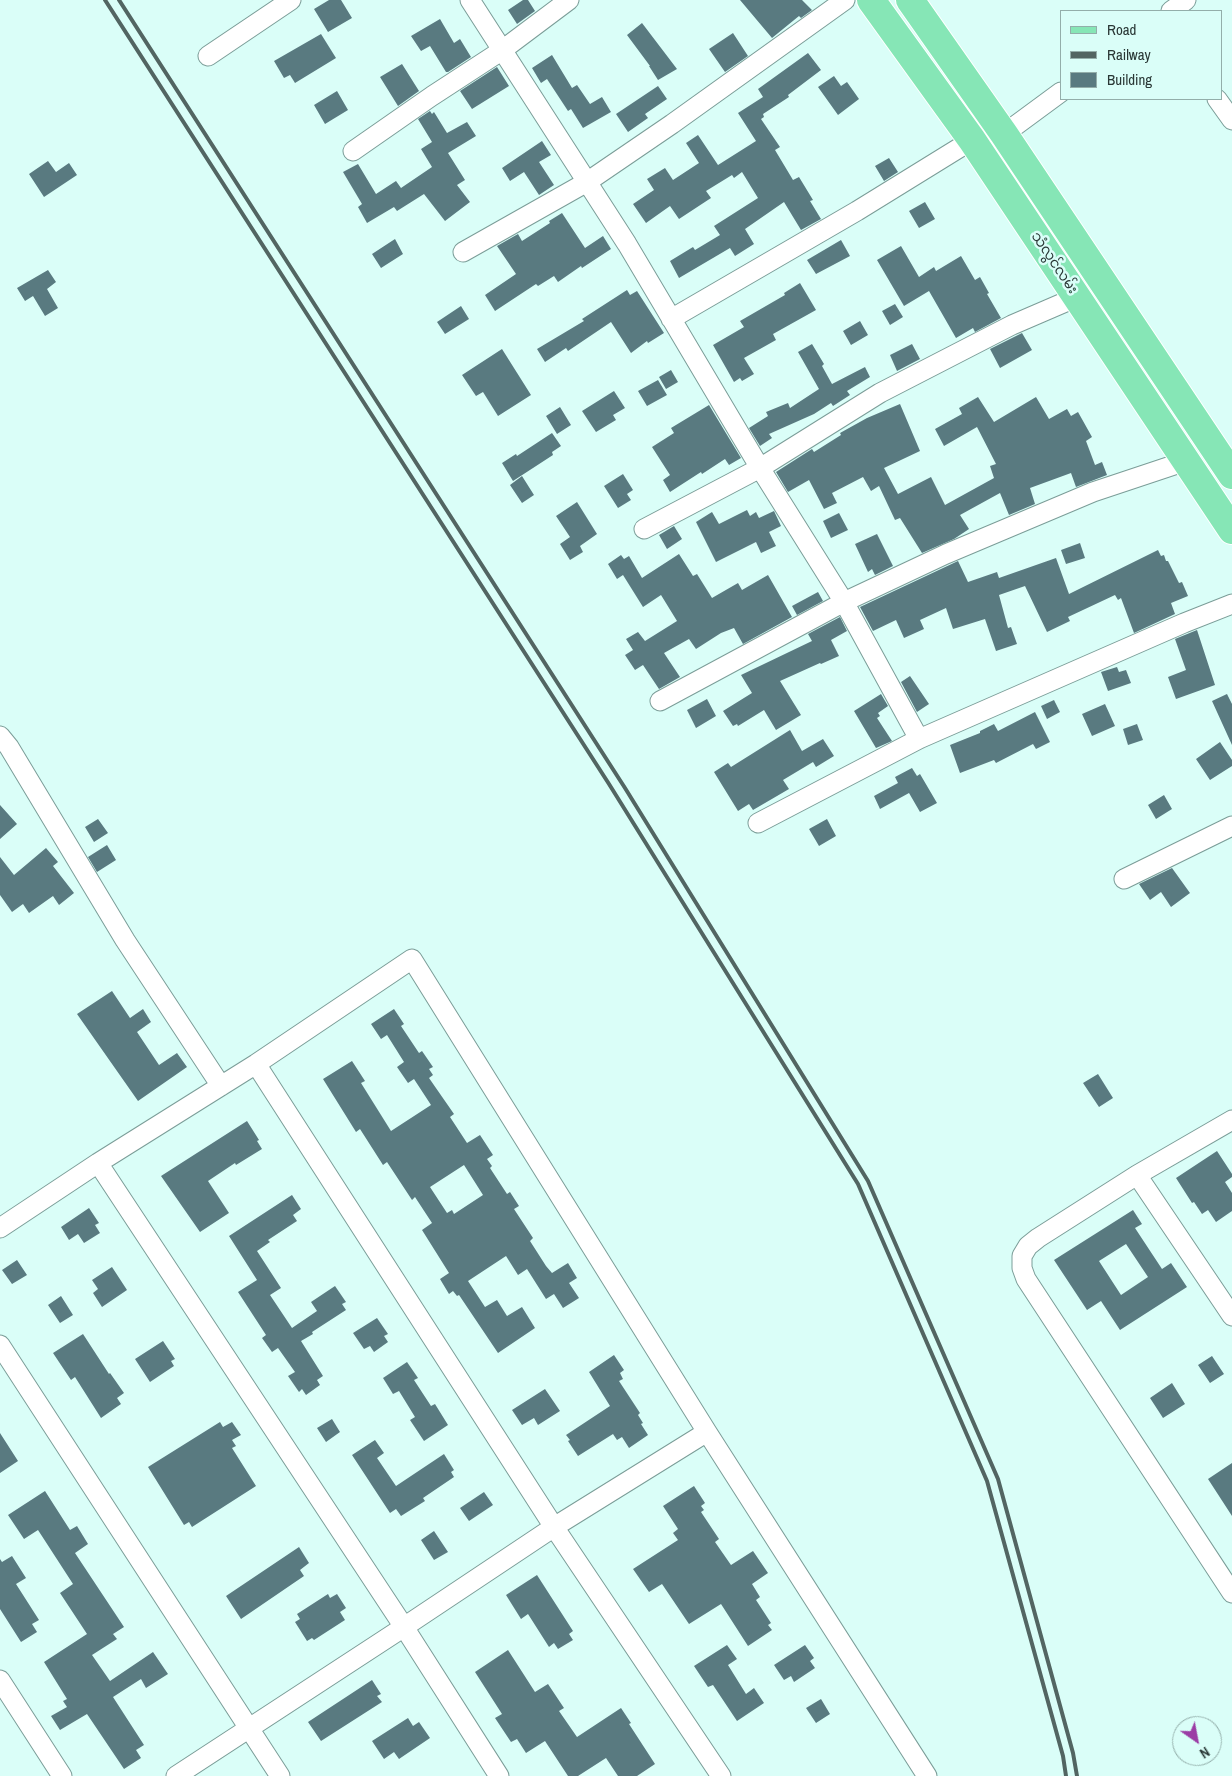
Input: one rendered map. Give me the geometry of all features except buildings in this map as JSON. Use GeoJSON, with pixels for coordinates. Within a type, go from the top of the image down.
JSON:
{"type":"FeatureCollection","features":[{"type":"Feature","properties":{"kind":"main road","name":"သံလွင်လမ်း"},"geometry":{"type":"LineString","coordinates":[[871,0],[972,140],[1232,530]]}},
{"type":"Feature","properties":{"kind":"main road"},"geometry":{"type":"LineString","coordinates":[[910,0],[1004,134],[1232,475]]}},
{"type":"Feature","properties":{"kind":"street"},"geometry":{"type":"LineString","coordinates":[[208,56],[291,0]]}},
{"type":"Feature","properties":{"kind":"street"},"geometry":{"type":"LineString","coordinates":[[470,0],[501,51],[627,244],[760,468],[844,602],[919,740]]}},
{"type":"Feature","properties":{"kind":"street"},"geometry":{"type":"LineString","coordinates":[[353,151],[501,51],[568,0]]}},
{"type":"Feature","properties":{"kind":"street"},"geometry":{"type":"LineString","coordinates":[[463,252],[587,182],[672,124],[845,0]]}},
{"type":"Feature","properties":{"kind":"street"},"geometry":{"type":"LineString","coordinates":[[1172,10],[1186,0]]}},
{"type":"Feature","properties":{"kind":"street"},"geometry":{"type":"LineString","coordinates":[[1004,134],[1060,93]]}},
{"type":"Feature","properties":{"kind":"street"},"geometry":{"type":"LineString","coordinates":[[1217,100],[1232,120]]}},
{"type":"Feature","properties":{"kind":"street"},"geometry":{"type":"LineString","coordinates":[[671,319],[857,211],[972,140]]}},
{"type":"Feature","properties":{"kind":"street"},"geometry":{"type":"LineString","coordinates":[[644,529],[760,468],[880,393],[1012,325],[1077,297]]}},
{"type":"Feature","properties":{"kind":"street"},"geometry":{"type":"LineString","coordinates":[[660,701],[844,602],[946,554],[1093,492],[1186,461]]}},
{"type":"Feature","properties":{"kind":"street"},"geometry":{"type":"LineString","coordinates":[[758,824],[919,740],[1184,623],[1232,604]]}},
{"type":"Feature","properties":{"kind":"street"},"geometry":{"type":"LineString","coordinates":[[0,736],[9,747],[125,940],[221,1086]]}},
{"type":"Feature","properties":{"kind":"street"},"geometry":{"type":"LineString","coordinates":[[1124,879],[1232,826]]}},
{"type":"Feature","properties":{"kind":"street"},"geometry":{"type":"LineString","coordinates":[[0,1228],[98,1163],[256,1064],[412,959],[707,1432],[927,1776]]}},
{"type":"Feature","properties":{"kind":"street"},"geometry":{"type":"LineString","coordinates":[[256,1064],[554,1527],[722,1776]]}},
{"type":"Feature","properties":{"kind":"street"},"geometry":{"type":"LineString","coordinates":[[1232,1120],[1137,1175],[1038,1238],[1028,1246],[1022,1256],[1022,1268],[1026,1279],[1232,1593]]}},
{"type":"Feature","properties":{"kind":"street"},"geometry":{"type":"LineString","coordinates":[[98,1163],[404,1627],[499,1776]]}},
{"type":"Feature","properties":{"kind":"street"},"geometry":{"type":"LineString","coordinates":[[1137,1175],[1232,1316]]}},
{"type":"Feature","properties":{"kind":"street"},"geometry":{"type":"LineString","coordinates":[[0,1345],[280,1776]]}},
{"type":"Feature","properties":{"kind":"street"},"geometry":{"type":"LineString","coordinates":[[176,1776],[554,1527],[707,1432]]}},
{"type":"Feature","properties":{"kind":"street"},"geometry":{"type":"LineString","coordinates":[[0,1680],[62,1776]]}},
{"type":"Feature","properties":{"kind":"railway"},"geometry":{"type":"LineString","coordinates":[[105,0],[609,784],[858,1184],[987,1481],[1063,1756],[1066,1776]]}},
{"type":"Feature","properties":{"kind":"railway"},"geometry":{"type":"LineString","coordinates":[[119,0],[625,788],[868,1181],[998,1479],[1073,1753],[1077,1776]]}}]}
